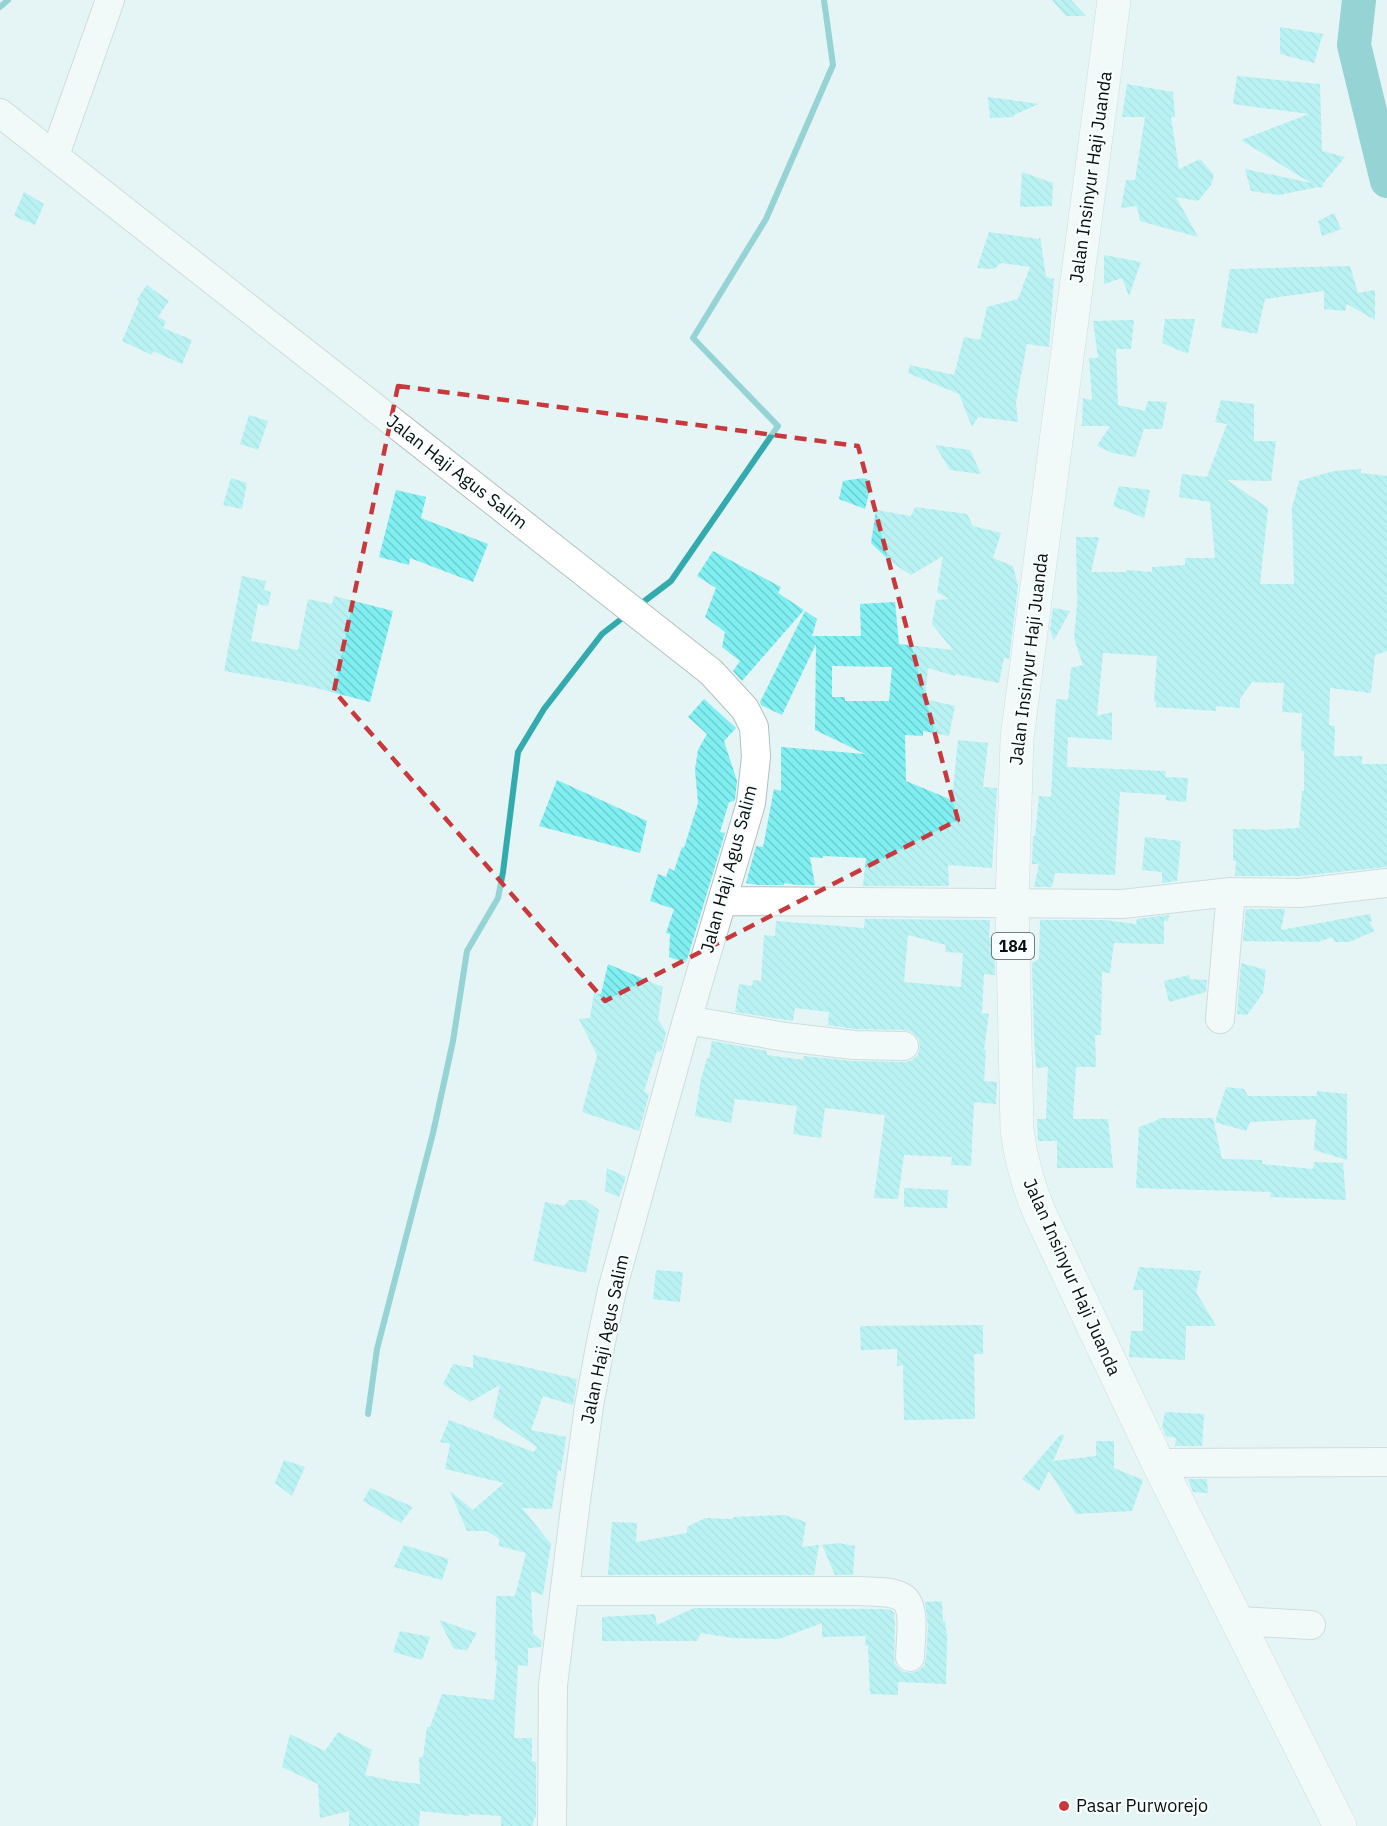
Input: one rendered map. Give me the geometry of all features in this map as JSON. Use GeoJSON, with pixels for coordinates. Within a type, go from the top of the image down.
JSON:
{"type":"FeatureCollection","features":[{"type":"Feature","properties":{"kind":"main road","name":"Jalan Insinyur Haji Juanda"},"geometry":{"type":"LineString","coordinates":[[1114,0],[1017,738],[1012,903],[1017,1130],[1027,1181],[1040,1214],[1158,1462],[1340,1826]]}},
{"type":"Feature","properties":{"kind":"street"},"geometry":{"type":"LineString","coordinates":[[55,155],[110,0]]}},
{"type":"Feature","properties":{"kind":"street","name":"Jalan Haji Agus Salim"},"geometry":{"type":"LineString","coordinates":[[0,113],[711,672],[745,709],[754,726],[756,757],[751,803],[687,1020],[612,1290],[601,1342],[584,1441],[553,1686],[552,1826]]}},
{"type":"Feature","properties":{"kind":"street"},"geometry":{"type":"LineString","coordinates":[[722,901],[1122,904],[1231,892],[1300,893],[1387,883]]}},
{"type":"Feature","properties":{"kind":"street"},"geometry":{"type":"LineString","coordinates":[[1220,1019],[1231,892]]}},
{"type":"Feature","properties":{"kind":"street"},"geometry":{"type":"LineString","coordinates":[[687,1020],[785,1037],[854,1045],[904,1046]]}},
{"type":"Feature","properties":{"kind":"street"},"geometry":{"type":"LineString","coordinates":[[1158,1462],[1387,1462]]}},
{"type":"Feature","properties":{"kind":"street"},"geometry":{"type":"LineString","coordinates":[[566,1591],[858,1591],[898,1595],[908,1602],[911,1610],[910,1657]]}},
{"type":"Feature","properties":{"kind":"street"},"geometry":{"type":"LineString","coordinates":[[1237,1622],[1311,1625]]}},
{"type":"Feature","properties":{"kind":"highlighted area"},"geometry":{"type":"Polygon","coordinates":[[[398,386],[858,446],[958,820],[605,1001],[334,691],[398,386]]]}},
{"type":"Feature","properties":{"kind":"building"},"geometry":{"type":"Polygon","coordinates":[[[1052,0],[1071,0],[1086,16],[1066,16],[1052,0]]]}},
{"type":"Feature","properties":{"kind":"building"},"geometry":{"type":"Polygon","coordinates":[[[1280,27],[1323,34],[1314,63],[1280,54],[1280,27]]]}},
{"type":"Feature","properties":{"kind":"building"},"geometry":{"type":"Polygon","coordinates":[[[1237,76],[1320,84],[1322,151],[1345,157],[1322,185],[1325,185],[1320,188],[1279,195],[1251,191],[1245,169],[1311,183],[1241,140],[1309,114],[1233,104],[1237,76]]]}},
{"type":"Feature","properties":{"kind":"building"},"geometry":{"type":"Polygon","coordinates":[[[1127,84],[1173,92],[1175,117],[1171,117],[1179,169],[1200,159],[1214,175],[1211,185],[1198,201],[1176,197],[1198,237],[1140,221],[1137,206],[1121,208],[1126,180],[1135,180],[1145,117],[1122,117],[1127,84]]]}},
{"type":"Feature","properties":{"kind":"building"},"geometry":{"type":"Polygon","coordinates":[[[988,97],[1039,104],[1014,117],[990,118],[988,97]]]}},
{"type":"Feature","properties":{"kind":"building"},"geometry":{"type":"Polygon","coordinates":[[[1022,172],[1053,183],[1052,206],[1020,207],[1022,172]]]}},
{"type":"Feature","properties":{"kind":"building"},"geometry":{"type":"Polygon","coordinates":[[[24,192],[44,204],[35,225],[14,216],[24,192]]]}},
{"type":"Feature","properties":{"kind":"building"},"geometry":{"type":"Polygon","coordinates":[[[1334,213],[1341,229],[1322,236],[1318,221],[1334,213]]]}},
{"type":"Feature","properties":{"kind":"building"},"geometry":{"type":"Polygon","coordinates":[[[989,232],[1039,239],[1040,236],[1046,277],[1054,279],[1049,347],[1027,344],[1016,402],[1018,422],[978,417],[972,427],[959,394],[908,373],[910,365],[954,375],[964,337],[980,340],[987,307],[1018,299],[1030,267],[1001,263],[994,269],[977,268],[989,232]]]}},
{"type":"Feature","properties":{"kind":"building"},"geometry":{"type":"Polygon","coordinates":[[[1104,255],[1141,262],[1129,296],[1122,278],[1104,284],[1104,255]]]}},
{"type":"Feature","properties":{"kind":"building"},"geometry":{"type":"Polygon","coordinates":[[[1350,266],[1358,293],[1375,290],[1375,320],[1347,304],[1345,311],[1324,309],[1324,291],[1265,299],[1257,334],[1221,327],[1230,269],[1350,266]]]}},
{"type":"Feature","properties":{"kind":"building"},"geometry":{"type":"Polygon","coordinates":[[[147,285],[169,301],[158,317],[166,321],[163,328],[192,340],[182,364],[153,351],[152,355],[122,341],[139,301],[137,299],[147,285]]]}},
{"type":"Feature","properties":{"kind":"building"},"geometry":{"type":"Polygon","coordinates":[[[1165,319],[1195,319],[1188,354],[1162,343],[1165,319]]]}},
{"type":"Feature","properties":{"kind":"building"},"geometry":{"type":"Polygon","coordinates":[[[1134,320],[1131,349],[1116,349],[1118,405],[1145,411],[1148,401],[1167,402],[1162,429],[1144,429],[1135,457],[1113,453],[1097,446],[1110,426],[1082,426],[1083,398],[1092,400],[1089,358],[1098,358],[1093,321],[1134,320]]]}},
{"type":"Feature","properties":{"kind":"building"},"geometry":{"type":"Polygon","coordinates":[[[1221,400],[1254,404],[1254,441],[1276,441],[1271,481],[1227,480],[1268,508],[1260,584],[1294,584],[1292,508],[1299,481],[1334,471],[1361,469],[1361,473],[1387,476],[1387,651],[1375,655],[1371,693],[1330,688],[1329,725],[1335,726],[1334,756],[1362,756],[1362,764],[1387,764],[1387,867],[1299,876],[1235,876],[1233,829],[1299,828],[1302,791],[1304,791],[1304,751],[1301,751],[1302,713],[1282,712],[1284,683],[1252,682],[1240,699],[1240,708],[1216,706],[1216,711],[1156,707],[1154,701],[1157,656],[1103,653],[1097,716],[1112,712],[1112,740],[1068,737],[1067,767],[1166,771],[1165,777],[1188,778],[1186,802],[1166,800],[1166,795],[1120,792],[1115,875],[1055,873],[1052,887],[1034,887],[1039,864],[1032,864],[1033,836],[1035,836],[1039,796],[1051,797],[1056,699],[1068,700],[1071,668],[1083,665],[1074,638],[1078,594],[1077,597],[1076,537],[1099,537],[1091,572],[1126,572],[1126,570],[1152,572],[1152,567],[1185,565],[1185,558],[1215,558],[1210,502],[1179,497],[1182,474],[1207,477],[1227,424],[1215,422],[1221,400]]]}},
{"type":"Feature","properties":{"kind":"building"},"geometry":{"type":"Polygon","coordinates":[[[249,415],[268,421],[258,450],[240,444],[249,415]]]}},
{"type":"Feature","properties":{"kind":"building"},"geometry":{"type":"Polygon","coordinates":[[[935,445],[970,450],[981,474],[950,470],[935,445]]]}},
{"type":"Feature","properties":{"kind":"building"},"geometry":{"type":"Polygon","coordinates":[[[231,478],[247,483],[242,509],[223,505],[231,478]]]}},
{"type":"Feature","properties":{"kind":"building"},"geometry":{"type":"Polygon","coordinates":[[[863,478],[872,481],[865,509],[839,499],[843,481],[863,478]]]}},
{"type":"Feature","properties":{"kind":"building"},"geometry":{"type":"Polygon","coordinates":[[[1119,486],[1150,490],[1144,518],[1113,506],[1119,486]]]}},
{"type":"Feature","properties":{"kind":"building"},"geometry":{"type":"Polygon","coordinates":[[[396,490],[426,497],[421,518],[488,544],[473,582],[410,558],[409,565],[379,557],[396,490]]]}},
{"type":"Feature","properties":{"kind":"building"},"geometry":{"type":"Polygon","coordinates":[[[915,507],[967,514],[973,526],[1001,533],[993,558],[1013,566],[1018,586],[1009,659],[1004,658],[999,683],[956,674],[955,676],[928,668],[925,699],[955,706],[949,736],[923,731],[923,736],[905,735],[906,781],[952,800],[958,740],[988,743],[983,787],[997,788],[992,868],[948,865],[948,886],[863,886],[866,858],[823,856],[823,858],[810,857],[815,885],[746,883],[756,846],[763,847],[774,789],[781,791],[781,747],[865,754],[815,730],[816,644],[782,715],[761,705],[760,702],[805,611],[817,619],[812,636],[861,636],[860,604],[895,602],[899,644],[953,650],[932,624],[936,600],[949,599],[937,592],[943,556],[911,575],[891,562],[871,543],[876,510],[911,516],[915,507]],[[832,666],[832,697],[845,697],[845,701],[889,701],[892,667],[832,666]]]}},
{"type":"Feature","properties":{"kind":"building"},"geometry":{"type":"Polygon","coordinates":[[[713,551],[781,587],[778,593],[804,610],[742,681],[733,671],[740,661],[722,647],[725,632],[705,617],[716,588],[697,576],[713,551]]]}},
{"type":"Feature","properties":{"kind":"building"},"geometry":{"type":"Polygon","coordinates":[[[242,576],[266,581],[264,590],[271,592],[268,606],[258,604],[251,641],[298,650],[308,599],[332,604],[334,596],[393,611],[370,702],[308,686],[224,671],[242,576]]]}},
{"type":"Feature","properties":{"kind":"building"},"geometry":{"type":"Polygon","coordinates":[[[1053,608],[1070,611],[1054,640],[1050,630],[1053,608]]]}},
{"type":"Feature","properties":{"kind":"building"},"geometry":{"type":"Polygon","coordinates":[[[704,699],[736,728],[724,741],[737,781],[735,800],[729,802],[720,832],[725,833],[686,963],[669,957],[670,934],[666,933],[674,909],[650,901],[658,874],[666,877],[669,868],[674,871],[698,803],[695,770],[698,750],[707,734],[688,717],[704,699]]]}},
{"type":"Feature","properties":{"kind":"building"},"geometry":{"type":"Polygon","coordinates":[[[557,780],[647,821],[640,853],[539,826],[557,780]]]}},
{"type":"Feature","properties":{"kind":"building"},"geometry":{"type":"Polygon","coordinates":[[[1145,837],[1181,841],[1177,881],[1162,883],[1162,872],[1142,870],[1145,837]]]}},
{"type":"Feature","properties":{"kind":"building"},"geometry":{"type":"Polygon","coordinates":[[[1246,909],[1285,909],[1281,930],[1370,914],[1372,921],[1369,922],[1375,931],[1349,942],[1335,942],[1332,937],[1318,942],[1243,941],[1246,909]]]}},
{"type":"Feature","properties":{"kind":"building"},"geometry":{"type":"Polygon","coordinates":[[[1169,915],[1168,921],[1164,920],[1164,944],[1114,943],[1110,973],[1102,972],[1101,1035],[1095,1035],[1096,1067],[1076,1067],[1073,1119],[1108,1119],[1113,1168],[1057,1168],[1057,1141],[1038,1141],[1037,1119],[1046,1119],[1048,1067],[1036,1068],[1034,1035],[1032,963],[1039,959],[1040,920],[1104,920],[1136,924],[1137,919],[1169,915]]]}},
{"type":"Feature","properties":{"kind":"building"},"geometry":{"type":"Polygon","coordinates":[[[865,919],[990,920],[989,937],[994,939],[995,975],[984,974],[982,1013],[989,1014],[984,1050],[986,1050],[984,1081],[997,1082],[996,1104],[974,1102],[971,1166],[951,1165],[952,1157],[904,1155],[898,1199],[874,1198],[885,1115],[825,1108],[821,1138],[793,1134],[797,1106],[735,1099],[731,1123],[695,1116],[701,1079],[707,1058],[709,1059],[712,1041],[767,1051],[767,1055],[803,1060],[804,1056],[852,1061],[904,1062],[911,1061],[918,1055],[920,1046],[918,1038],[912,1032],[828,1025],[829,1012],[795,1008],[793,1021],[735,1012],[739,984],[752,986],[753,980],[761,981],[764,935],[775,936],[776,921],[864,928],[865,919]],[[908,935],[904,982],[961,987],[963,953],[945,952],[946,945],[908,935]]]}},
{"type":"Feature","properties":{"kind":"building"},"geometry":{"type":"Polygon","coordinates":[[[1241,963],[1266,970],[1263,993],[1247,1015],[1237,1014],[1241,963]]]}},
{"type":"Feature","properties":{"kind":"building"},"geometry":{"type":"Polygon","coordinates":[[[608,964],[663,987],[658,1019],[666,1033],[661,1052],[657,1051],[644,1091],[649,1095],[639,1131],[582,1112],[597,1055],[579,1019],[590,1018],[594,993],[601,994],[608,964]]]}},
{"type":"Feature","properties":{"kind":"building"},"geometry":{"type":"Polygon","coordinates":[[[1189,975],[1190,979],[1207,980],[1206,992],[1169,1002],[1164,981],[1189,975]]]}},
{"type":"Feature","properties":{"kind":"building"},"geometry":{"type":"Polygon","coordinates":[[[1226,1087],[1244,1089],[1248,1096],[1317,1096],[1317,1091],[1347,1094],[1347,1160],[1314,1150],[1316,1119],[1250,1122],[1246,1131],[1215,1122],[1226,1087]]]}},
{"type":"Feature","properties":{"kind":"building"},"geometry":{"type":"Polygon","coordinates":[[[1158,1118],[1213,1118],[1222,1159],[1262,1160],[1262,1164],[1313,1169],[1314,1162],[1343,1163],[1346,1200],[1270,1197],[1271,1192],[1136,1188],[1139,1127],[1158,1120],[1158,1118]]]}},
{"type":"Feature","properties":{"kind":"building"},"geometry":{"type":"Polygon","coordinates":[[[607,1168],[626,1177],[619,1197],[605,1191],[607,1168]]]}},
{"type":"Feature","properties":{"kind":"building"},"geometry":{"type":"Polygon","coordinates":[[[904,1188],[948,1190],[947,1208],[904,1207],[904,1188]]]}},
{"type":"Feature","properties":{"kind":"building"},"geometry":{"type":"Polygon","coordinates":[[[569,1200],[585,1200],[599,1210],[586,1273],[533,1261],[545,1202],[564,1206],[569,1200]]]}},
{"type":"Feature","properties":{"kind":"building"},"geometry":{"type":"Polygon","coordinates":[[[1139,1267],[1201,1271],[1196,1292],[1216,1326],[1186,1326],[1185,1360],[1129,1357],[1131,1331],[1143,1331],[1143,1290],[1133,1290],[1139,1267]]]}},
{"type":"Feature","properties":{"kind":"building"},"geometry":{"type":"Polygon","coordinates":[[[656,1270],[683,1272],[680,1302],[653,1299],[656,1270]]]}},
{"type":"Feature","properties":{"kind":"building"},"geometry":{"type":"Polygon","coordinates":[[[983,1325],[983,1354],[974,1354],[975,1419],[904,1420],[903,1365],[897,1366],[897,1349],[861,1350],[860,1326],[983,1325]]]}},
{"type":"Feature","properties":{"kind":"building"},"geometry":{"type":"Polygon","coordinates":[[[473,1355],[577,1379],[573,1405],[543,1396],[531,1430],[566,1437],[552,1509],[522,1508],[551,1544],[543,1595],[531,1591],[533,1634],[542,1641],[541,1647],[528,1648],[528,1666],[518,1665],[514,1738],[532,1738],[532,1761],[536,1762],[536,1818],[534,1817],[533,1826],[501,1826],[501,1816],[469,1814],[469,1816],[420,1811],[419,1826],[349,1826],[349,1811],[320,1818],[318,1784],[282,1767],[290,1734],[325,1751],[338,1732],[372,1750],[365,1775],[420,1784],[419,1757],[423,1757],[427,1727],[430,1727],[442,1694],[494,1700],[497,1661],[495,1661],[496,1596],[515,1596],[526,1553],[499,1546],[499,1539],[487,1531],[467,1531],[450,1491],[473,1510],[504,1483],[445,1469],[450,1444],[440,1442],[449,1420],[534,1452],[537,1447],[493,1417],[500,1385],[470,1402],[443,1384],[453,1364],[473,1368],[473,1355]]]}},
{"type":"Feature","properties":{"kind":"building"},"geometry":{"type":"Polygon","coordinates":[[[1165,1412],[1204,1414],[1202,1446],[1175,1446],[1176,1438],[1166,1436],[1162,1427],[1165,1412]]]}},
{"type":"Feature","properties":{"kind":"building"},"geometry":{"type":"Polygon","coordinates":[[[1061,1434],[1064,1436],[1053,1461],[1096,1456],[1096,1441],[1114,1441],[1114,1468],[1143,1480],[1132,1511],[1076,1514],[1049,1471],[1039,1491],[1022,1479],[1061,1434]]]}},
{"type":"Feature","properties":{"kind":"building"},"geometry":{"type":"Polygon","coordinates":[[[284,1460],[305,1467],[292,1496],[275,1483],[284,1460]]]}},
{"type":"Feature","properties":{"kind":"building"},"geometry":{"type":"Polygon","coordinates":[[[1188,1479],[1207,1479],[1208,1493],[1193,1492],[1188,1479]]]}},
{"type":"Feature","properties":{"kind":"building"},"geometry":{"type":"Polygon","coordinates":[[[370,1488],[413,1507],[401,1523],[363,1501],[370,1488]]]}},
{"type":"Feature","properties":{"kind":"building"},"geometry":{"type":"Polygon","coordinates":[[[784,1515],[806,1522],[802,1547],[819,1545],[814,1575],[608,1575],[612,1522],[637,1523],[636,1542],[687,1533],[687,1527],[705,1518],[733,1519],[733,1517],[784,1515]]]}},
{"type":"Feature","properties":{"kind":"building"},"geometry":{"type":"Polygon","coordinates":[[[839,1543],[855,1546],[853,1575],[835,1575],[822,1545],[839,1543]]]}},
{"type":"Feature","properties":{"kind":"building"},"geometry":{"type":"Polygon","coordinates":[[[404,1545],[449,1559],[442,1580],[394,1567],[404,1545]]]}},
{"type":"Feature","properties":{"kind":"building"},"geometry":{"type":"Polygon","coordinates":[[[942,1601],[943,1622],[945,1621],[947,1636],[946,1684],[898,1682],[898,1695],[870,1694],[866,1636],[822,1637],[822,1623],[779,1639],[733,1638],[701,1633],[697,1641],[602,1641],[602,1617],[655,1614],[657,1625],[694,1608],[884,1609],[894,1613],[895,1664],[901,1671],[910,1673],[924,1666],[926,1658],[928,1625],[925,1602],[942,1601]]]}},
{"type":"Feature","properties":{"kind":"building"},"geometry":{"type":"Polygon","coordinates":[[[439,1620],[477,1633],[467,1650],[454,1649],[439,1620]]]}},
{"type":"Feature","properties":{"kind":"building"},"geometry":{"type":"Polygon","coordinates":[[[400,1631],[430,1637],[422,1660],[393,1652],[400,1631]]]}},
{"type":"Feature","properties":{"kind":"waterway"},"geometry":{"type":"LineString","coordinates":[[0,7],[8,0]]}},
{"type":"Feature","properties":{"kind":"waterway"},"geometry":{"type":"LineString","coordinates":[[638,606],[671,581],[778,426],[693,338],[766,219],[833,65],[824,0]]}},
{"type":"Feature","properties":{"kind":"waterway"},"geometry":{"type":"LineString","coordinates":[[1359,0],[1354,45],[1387,181]]}},
{"type":"Feature","properties":{"kind":"waterway"},"geometry":{"type":"LineString","coordinates":[[368,1414],[377,1349],[433,1133],[453,1041],[467,951],[498,898],[518,752],[544,709],[602,634],[625,616]]}},
{"type":"Feature","properties":{"kind":"place","name":"Pasar Purworejo"},"geometry":{"type":"Point","coordinates":[1064,1806]}}]}
